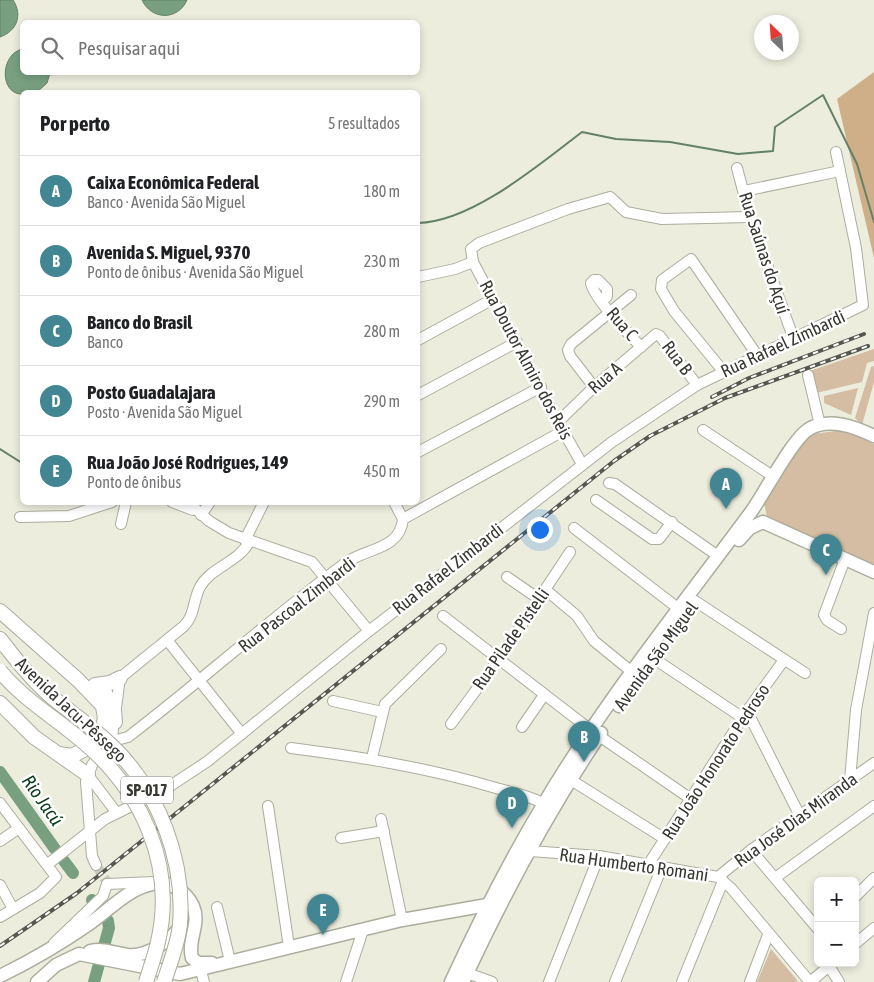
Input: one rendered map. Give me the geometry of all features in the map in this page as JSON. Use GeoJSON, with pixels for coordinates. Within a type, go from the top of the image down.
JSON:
{"type":"FeatureCollection","features":[{"type":"Feature","properties":{"kind":"highway"},"geometry":{"type":"LineString","coordinates":[[0,611],[78,680],[103,706],[106,719],[98,740],[72,756],[59,754]]}},
{"type":"Feature","properties":{"kind":"highway","name":"Avenida Jacu-Pêssego"},"geometry":{"type":"LineString","coordinates":[[3,643],[22,667],[52,697],[86,722],[115,748],[141,780],[157,808],[173,854],[181,909],[177,943],[164,982]]}},
{"type":"Feature","properties":{"kind":"highway","name":"Avenida Jacu-Pêssego"},"geometry":{"type":"LineString","coordinates":[[0,671],[28,699],[98,754],[121,778],[142,812],[160,871],[162,897],[158,941],[146,982]]}},
{"type":"Feature","properties":{"kind":"highway"},"geometry":{"type":"LineString","coordinates":[[78,680],[95,685],[110,683],[120,678]]}},
{"type":"Feature","properties":{"kind":"highway"},"geometry":{"type":"LineString","coordinates":[[95,685],[110,700],[115,722]]}},
{"type":"Feature","properties":{"kind":"highway"},"geometry":{"type":"LineString","coordinates":[[0,703],[34,736],[88,775]]}},
{"type":"Feature","properties":{"kind":"main road"},"geometry":{"type":"LineString","coordinates":[[820,425],[841,424],[874,436]]}},
{"type":"Feature","properties":{"kind":"main road","name":"Avenida São Miguel"},"geometry":{"type":"LineString","coordinates":[[451,982],[487,905],[632,672],[761,498],[804,432],[820,425]]}},
{"type":"Feature","properties":{"kind":"main road"},"geometry":{"type":"LineString","coordinates":[[761,498],[757,510],[762,522],[874,572]]}},
{"type":"Feature","properties":{"kind":"main road","name":"Avenida São Miguel"},"geometry":{"type":"LineString","coordinates":[[465,978],[501,902],[530,851],[548,806],[571,780],[595,734],[746,531],[762,522]]}},
{"type":"Feature","properties":{"kind":"main road"},"geometry":{"type":"LineString","coordinates":[[0,976],[42,955],[86,919],[124,899],[140,888],[157,883],[174,886],[188,897],[196,916],[192,958],[198,963],[230,961],[402,920],[501,902]]}},
{"type":"Feature","properties":{"kind":"main road"},"geometry":{"type":"LineString","coordinates":[[138,960],[178,930],[186,914],[188,897]]}},
{"type":"Feature","properties":{"kind":"main road"},"geometry":{"type":"LineString","coordinates":[[179,978],[192,943]]}},
{"type":"Feature","properties":{"kind":"main road"},"geometry":{"type":"LineString","coordinates":[[37,982],[56,965],[72,956],[106,950],[130,955],[179,978],[202,976],[230,961]]}},
{"type":"Feature","properties":{"kind":"street"},"geometry":{"type":"LineString","coordinates":[[744,191],[840,171],[836,152]]}},
{"type":"Feature","properties":{"kind":"street","name":"Rua Saúnas do Açuí"},"geometry":{"type":"LineString","coordinates":[[737,168],[750,217],[793,338]]}},
{"type":"Feature","properties":{"kind":"street","name":"Rua Rafael Zimbardi"},"geometry":{"type":"LineString","coordinates":[[48,864],[91,829],[116,812],[164,790],[242,734],[369,631],[582,464],[697,385],[863,305],[856,248],[840,171]]}},
{"type":"Feature","properties":{"kind":"street"},"geometry":{"type":"LineString","coordinates":[[420,275],[450,270],[472,258],[471,249],[478,243],[568,210],[610,197],[626,212],[662,219],[750,217]]}},
{"type":"Feature","properties":{"kind":"street","name":"Rua Doutor Almiro dos Reis"},"geometry":{"type":"LineString","coordinates":[[472,258],[541,387],[560,427],[582,464]]}},
{"type":"Feature","properties":{"kind":"street"},"geometry":{"type":"LineString","coordinates":[[723,372],[674,311],[660,285],[691,259],[711,284],[757,355]]}},
{"type":"Feature","properties":{"kind":"street"},"geometry":{"type":"LineString","coordinates":[[594,387],[570,356],[568,350],[571,344],[631,296]]}},
{"type":"Feature","properties":{"kind":"street"},"geometry":{"type":"LineString","coordinates":[[420,339],[493,299]]}},
{"type":"Feature","properties":{"kind":"street","name":"Rua C"},"geometry":{"type":"LineString","coordinates":[[602,302],[641,347]]}},
{"type":"Feature","properties":{"kind":"street","name":"Rua A"},"geometry":{"type":"LineString","coordinates":[[560,427],[594,387],[654,335]]}},
{"type":"Feature","properties":{"kind":"street","name":"Rua B"},"geometry":{"type":"LineString","coordinates":[[654,335],[660,336],[697,385]]}},
{"type":"Feature","properties":{"kind":"street"},"geometry":{"type":"LineString","coordinates":[[420,394],[517,342]]}},
{"type":"Feature","properties":{"kind":"street"},"geometry":{"type":"LineString","coordinates":[[808,375],[820,425]]}},
{"type":"Feature","properties":{"kind":"street"},"geometry":{"type":"LineString","coordinates":[[420,451],[541,387]]}},
{"type":"Feature","properties":{"kind":"street"},"geometry":{"type":"LineString","coordinates":[[396,505],[403,519],[560,427]]}},
{"type":"Feature","properties":{"kind":"street"},"geometry":{"type":"LineString","coordinates":[[703,430],[774,477]]}},
{"type":"Feature","properties":{"kind":"street"},"geometry":{"type":"LineString","coordinates":[[609,483],[615,484],[672,522],[718,556]]}},
{"type":"Feature","properties":{"kind":"street"},"geometry":{"type":"LineString","coordinates":[[596,500],[652,539],[659,538],[672,522]]}},
{"type":"Feature","properties":{"kind":"street"},"geometry":{"type":"LineString","coordinates":[[20,517],[69,516],[103,505]]}},
{"type":"Feature","properties":{"kind":"street"},"geometry":{"type":"LineString","coordinates":[[121,524],[125,505]]}},
{"type":"Feature","properties":{"kind":"street"},"geometry":{"type":"LineString","coordinates":[[179,505],[200,514]]}},
{"type":"Feature","properties":{"kind":"street"},"geometry":{"type":"LineString","coordinates":[[191,505],[220,528],[247,541],[312,562],[369,631]]}},
{"type":"Feature","properties":{"kind":"street"},"geometry":{"type":"LineString","coordinates":[[200,514],[208,505]]}},
{"type":"Feature","properties":{"kind":"street"},"geometry":{"type":"LineString","coordinates":[[96,865],[92,856],[86,782],[92,765],[109,742],[115,722],[120,678],[188,622],[204,581],[242,552],[263,505]]}},
{"type":"Feature","properties":{"kind":"street","name":"Rua Pascoal Zimbardi"},"geometry":{"type":"LineString","coordinates":[[109,742],[128,737],[346,562],[392,541],[399,534],[403,519]]}},
{"type":"Feature","properties":{"kind":"street"},"geometry":{"type":"LineString","coordinates":[[574,528],[679,609]]}},
{"type":"Feature","properties":{"kind":"street","name":"Rua Pilade Pistelli"},"geometry":{"type":"LineString","coordinates":[[451,724],[499,659],[570,552]]}},
{"type":"Feature","properties":{"kind":"street"},"geometry":{"type":"LineString","coordinates":[[841,629],[827,620],[824,615],[845,559]]}},
{"type":"Feature","properties":{"kind":"street"},"geometry":{"type":"LineString","coordinates":[[507,577],[539,599]]}},
{"type":"Feature","properties":{"kind":"street"},"geometry":{"type":"LineString","coordinates":[[546,590],[577,616],[594,641],[632,672]]}},
{"type":"Feature","properties":{"kind":"street"},"geometry":{"type":"LineString","coordinates":[[695,601],[805,673]]}},
{"type":"Feature","properties":{"kind":"street"},"geometry":{"type":"LineString","coordinates":[[850,780],[856,710],[874,613]]}},
{"type":"Feature","properties":{"kind":"street"},"geometry":{"type":"LineString","coordinates":[[443,616],[595,734],[691,799]]}},
{"type":"Feature","properties":{"kind":"street"},"geometry":{"type":"LineString","coordinates":[[167,640],[242,734]]}},
{"type":"Feature","properties":{"kind":"street"},"geometry":{"type":"LineString","coordinates":[[372,758],[382,712],[392,694],[441,649]]}},
{"type":"Feature","properties":{"kind":"street"},"geometry":{"type":"LineString","coordinates":[[653,658],[745,715],[800,816]]}},
{"type":"Feature","properties":{"kind":"street","name":"Rua João Honorato Pedroso"},"geometry":{"type":"LineString","coordinates":[[648,865],[745,715],[784,660]]}},
{"type":"Feature","properties":{"kind":"street"},"geometry":{"type":"LineString","coordinates":[[522,727],[544,696]]}},
{"type":"Feature","properties":{"kind":"street"},"geometry":{"type":"LineString","coordinates":[[333,701],[382,712]]}},
{"type":"Feature","properties":{"kind":"street"},"geometry":{"type":"LineString","coordinates":[[291,748],[372,758],[474,781],[548,806]]}},
{"type":"Feature","properties":{"kind":"street","name":"Rua José Dias Miranda"},"geometry":{"type":"LineString","coordinates":[[720,879],[751,850],[874,763]]}},
{"type":"Feature","properties":{"kind":"street"},"geometry":{"type":"LineString","coordinates":[[88,775],[116,812]]}},
{"type":"Feature","properties":{"kind":"street"},"geometry":{"type":"LineString","coordinates":[[571,780],[665,839]]}},
{"type":"Feature","properties":{"kind":"street"},"geometry":{"type":"LineString","coordinates":[[0,802],[48,864],[56,879],[40,893],[0,917]]}},
{"type":"Feature","properties":{"kind":"street"},"geometry":{"type":"LineString","coordinates":[[268,806],[289,948]]}},
{"type":"Feature","properties":{"kind":"street"},"geometry":{"type":"LineString","coordinates":[[775,878],[874,806]]}},
{"type":"Feature","properties":{"kind":"street"},"geometry":{"type":"LineString","coordinates":[[381,819],[402,920]]}},
{"type":"Feature","properties":{"kind":"street"},"geometry":{"type":"LineString","coordinates":[[0,841],[19,828]]}},
{"type":"Feature","properties":{"kind":"street"},"geometry":{"type":"LineString","coordinates":[[341,838],[384,831]]}},
{"type":"Feature","properties":{"kind":"street"},"geometry":{"type":"LineString","coordinates":[[751,850],[814,924]]}},
{"type":"Feature","properties":{"kind":"street","name":"Rua Humberto Romani"},"geometry":{"type":"LineString","coordinates":[[530,851],[599,856],[720,879],[731,888],[768,935],[810,982]]}},
{"type":"Feature","properties":{"kind":"street"},"geometry":{"type":"LineString","coordinates":[[548,982],[599,856]]}},
{"type":"Feature","properties":{"kind":"street"},"geometry":{"type":"LineString","coordinates":[[615,982],[662,867]]}},
{"type":"Feature","properties":{"kind":"street"},"geometry":{"type":"LineString","coordinates":[[859,893],[874,878]]}},
{"type":"Feature","properties":{"kind":"street"},"geometry":{"type":"LineString","coordinates":[[682,982],[720,879]]}},
{"type":"Feature","properties":{"kind":"street"},"geometry":{"type":"LineString","coordinates":[[86,919],[106,892],[107,883],[113,885],[145,881],[157,883]]}},
{"type":"Feature","properties":{"kind":"street"},"geometry":{"type":"LineString","coordinates":[[0,885],[14,909]]}},
{"type":"Feature","properties":{"kind":"street"},"geometry":{"type":"LineString","coordinates":[[216,908],[230,961]]}},
{"type":"Feature","properties":{"kind":"street"},"geometry":{"type":"LineString","coordinates":[[346,982],[363,930]]}},
{"type":"Feature","properties":{"kind":"street"},"geometry":{"type":"LineString","coordinates":[[859,941],[873,930]]}},
{"type":"Feature","properties":{"kind":"street"},"geometry":{"type":"LineString","coordinates":[[750,982],[768,935]]}},
{"type":"Feature","properties":{"kind":"street"},"geometry":{"type":"LineString","coordinates":[[810,982],[829,967]]}},
{"type":"Feature","properties":{"kind":"street"},"geometry":{"type":"LineString","coordinates":[[832,967],[840,982]]}},
{"type":"Feature","properties":{"kind":"street"},"geometry":{"type":"LineString","coordinates":[[465,978],[492,982]]}},
{"type":"Feature","properties":{"kind":"shaded area"},"geometry":{"type":"Polygon","coordinates":[[[0,0],[13,0],[18,11],[18,17],[11,31],[0,37],[0,0]]]}},
{"type":"Feature","properties":{"kind":"shaded area"},"geometry":{"type":"Polygon","coordinates":[[[142,0],[187,0],[177,12],[171,15],[164,15],[158,14],[146,7],[142,0]]]}},
{"type":"Feature","properties":{"kind":"shaded area"},"geometry":{"type":"Polygon","coordinates":[[[20,50],[20,75],[49,75],[47,83],[39,90],[20,90],[20,94],[13,92],[9,87],[5,73],[6,65],[15,53],[20,50]]]}},
{"type":"Feature","properties":{"kind":"shaded area"},"geometry":{"type":"Polygon","coordinates":[[[874,72],[874,258],[837,99],[874,72]]]}},
{"type":"Feature","properties":{"kind":"shaded area"},"geometry":{"type":"Polygon","coordinates":[[[874,349],[874,361],[867,363],[862,382],[816,393],[810,371],[874,349]]]}},
{"type":"Feature","properties":{"kind":"shaded area"},"geometry":{"type":"Polygon","coordinates":[[[874,366],[874,382],[862,425],[855,418],[871,367],[874,366]]]}},
{"type":"Feature","properties":{"kind":"shaded area"},"geometry":{"type":"Polygon","coordinates":[[[858,388],[851,415],[824,403],[824,396],[858,388]]]}},
{"type":"Feature","properties":{"kind":"shaded area"},"geometry":{"type":"Polygon","coordinates":[[[843,430],[874,444],[874,564],[767,517],[764,503],[803,440],[813,434],[843,430]]]}},
{"type":"Feature","properties":{"kind":"shaded area"},"geometry":{"type":"Polygon","coordinates":[[[771,949],[797,980],[797,982],[757,982],[771,949]]]}},
{"type":"Feature","properties":{"kind":"waterway"},"geometry":{"type":"LineString","coordinates":[[420,223],[439,220],[483,202],[526,175],[582,132],[616,139],[670,142],[738,154],[773,151],[775,127],[823,95],[857,164],[874,222]]}},
{"type":"Feature","properties":{"kind":"waterway"},"geometry":{"type":"LineString","coordinates":[[0,449],[20,462]]}},
{"type":"Feature","properties":{"kind":"waterway","name":"Rio Jacú"},"geometry":{"type":"LineString","coordinates":[[0,772],[55,849]]}},
{"type":"Feature","properties":{"kind":"waterway","name":"Rio Jacú"},"geometry":{"type":"LineString","coordinates":[[64,861],[73,873]]}},
{"type":"Feature","properties":{"kind":"waterway","name":"Rio Jacú"},"geometry":{"type":"LineString","coordinates":[[92,900],[108,921],[109,928],[94,982]]}},
{"type":"Feature","properties":{"kind":"tunnel"},"geometry":{"type":"LineString","coordinates":[[96,865],[107,882]]}},
{"type":"Feature","properties":{"kind":"railway"},"geometry":{"type":"LineString","coordinates":[[712,397],[749,378],[864,334]]}},
{"type":"Feature","properties":{"kind":"railway"},"geometry":{"type":"LineString","coordinates":[[0,946],[77,893],[614,461],[650,436],[725,398],[868,346]]}},
{"type":"Feature","properties":{"kind":"place","name":"Caixa Econômica Federal"},"geometry":{"type":"Point","coordinates":[726,509]}},
{"type":"Feature","properties":{"kind":"place","name":"Banco do Brasil"},"geometry":{"type":"Point","coordinates":[826,575]}},
{"type":"Feature","properties":{"kind":"place","name":"Avenida S. Miguel, 9370"},"geometry":{"type":"Point","coordinates":[584,762]}},
{"type":"Feature","properties":{"kind":"place","name":"Posto Guadalajara"},"geometry":{"type":"Point","coordinates":[512,828]}},
{"type":"Feature","properties":{"kind":"place","name":"Rua João José Rodrigues, 149"},"geometry":{"type":"Point","coordinates":[323,935]}}]}
